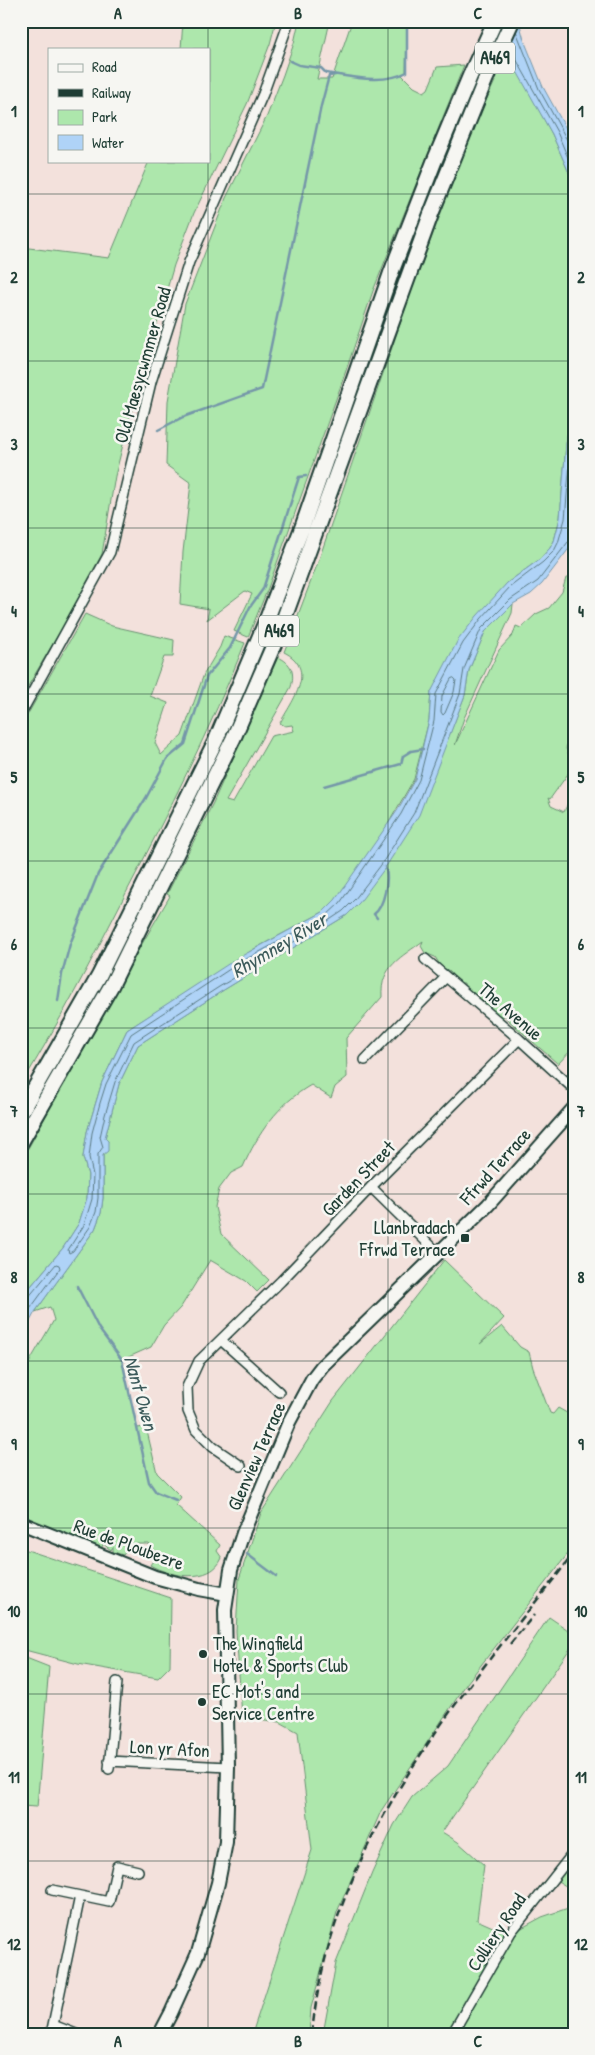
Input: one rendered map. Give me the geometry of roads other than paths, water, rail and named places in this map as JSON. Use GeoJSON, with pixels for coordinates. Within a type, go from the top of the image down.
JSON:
{"type":"FeatureCollection","features":[{"type":"Feature","properties":{"kind":"main road","name":"A469"},"geometry":{"type":"LineString","coordinates":[[21,1112],[100,976],[216,740],[265,624],[302,528],[391,273],[470,76],[495,21]]}},
{"type":"Feature","properties":{"kind":"main road","name":"A469"},"geometry":{"type":"LineString","coordinates":[[21,1142],[111,986],[233,740],[278,635],[351,438],[410,270],[479,95],[512,21]]}},
{"type":"Feature","properties":{"kind":"street","name":"Old Maesycwmmer Road"},"geometry":{"type":"LineString","coordinates":[[21,712],[110,552],[119,508],[151,382],[189,262],[263,94],[288,21]]}},
{"type":"Feature","properties":{"kind":"street","name":"The Avenue"},"geometry":{"type":"LineString","coordinates":[[425,959],[519,1039],[574,1089]]}},
{"type":"Feature","properties":{"kind":"street"},"geometry":{"type":"LineString","coordinates":[[365,1060],[446,976]]}},
{"type":"Feature","properties":{"kind":"street","name":"Garden Street"},"geometry":{"type":"LineString","coordinates":[[241,1466],[213,1447],[196,1430],[188,1411],[187,1387],[199,1361],[282,1281],[371,1187],[519,1039]]}},
{"type":"Feature","properties":{"kind":"street","name":"Ffrwd Terrace"},"geometry":{"type":"LineString","coordinates":[[440,1250],[488,1204],[574,1108]]}},
{"type":"Feature","properties":{"kind":"street"},"geometry":{"type":"LineString","coordinates":[[371,1187],[440,1250]]}},
{"type":"Feature","properties":{"kind":"street","name":"Glenview Terrace"},"geometry":{"type":"LineString","coordinates":[[160,2034],[198,1953],[216,1891],[226,1842],[228,1767],[227,1594],[231,1570],[243,1533],[289,1422],[312,1378],[339,1348],[440,1250]]}},
{"type":"Feature","properties":{"kind":"street"},"geometry":{"type":"LineString","coordinates":[[221,1340],[280,1392]]}},
{"type":"Feature","properties":{"kind":"street","name":"Rue de Ploubezre"},"geometry":{"type":"LineString","coordinates":[[21,1523],[155,1577],[227,1594]]}},
{"type":"Feature","properties":{"kind":"street","name":"Lon yr Afon"},"geometry":{"type":"LineString","coordinates":[[117,1682],[109,1765],[228,1767]]}},
{"type":"Feature","properties":{"kind":"street","name":"Colliery Road"},"geometry":{"type":"LineString","coordinates":[[452,2034],[511,1932],[574,1852]]}},
{"type":"Feature","properties":{"kind":"street"},"geometry":{"type":"LineString","coordinates":[[52,1890],[109,1902],[117,1866],[138,1871]]}},
{"type":"Feature","properties":{"kind":"street"},"geometry":{"type":"LineString","coordinates":[[76,2034],[52,2029],[80,1896]]}},
{"type":"Feature","properties":{"kind":"water"},"geometry":{"type":"Polygon","coordinates":[[[497,21],[519,21],[524,40],[543,87],[574,143],[574,184],[552,134],[510,59],[497,21]]]}},
{"type":"Feature","properties":{"kind":"water","name":"Rhymney River"},"geometry":{"type":"Polygon","coordinates":[[[574,386],[574,542],[542,584],[531,594],[513,604],[485,632],[469,670],[465,695],[419,815],[385,868],[359,903],[347,915],[138,1045],[119,1084],[105,1138],[108,1141],[108,1151],[103,1155],[103,1198],[101,1213],[95,1229],[35,1312],[21,1338],[21,1298],[63,1248],[79,1223],[87,1198],[88,1175],[83,1157],[87,1132],[102,1082],[127,1030],[236,959],[323,912],[335,900],[397,811],[415,779],[429,720],[431,692],[458,640],[507,583],[540,559],[554,541],[560,518],[566,444],[574,386]]]}},
{"type":"Feature","properties":{"kind":"waterway"},"geometry":{"type":"LineString","coordinates":[[290,61],[299,65],[321,68],[326,73],[357,78],[378,79],[398,76],[407,72],[407,24],[414,21]]}},
{"type":"Feature","properties":{"kind":"waterway"},"geometry":{"type":"LineString","coordinates":[[158,430],[183,417],[262,389],[321,106],[329,76],[335,75]]}},
{"type":"Feature","properties":{"kind":"waterway"},"geometry":{"type":"LineString","coordinates":[[58,1001],[62,974],[70,944],[98,874],[146,798],[167,759],[185,744],[207,676],[230,648],[250,607],[263,589],[299,477],[306,476]]}},
{"type":"Feature","properties":{"kind":"waterway"},"geometry":{"type":"LineString","coordinates":[[324,786],[401,764],[403,756],[411,751],[423,749]]}},
{"type":"Feature","properties":{"kind":"waterway"},"geometry":{"type":"LineString","coordinates":[[377,918],[374,914],[381,905],[386,885],[385,867]]}},
{"type":"Feature","properties":{"kind":"waterway","name":"Nant Owen"},"geometry":{"type":"LineString","coordinates":[[77,1286],[99,1329],[122,1360],[149,1482],[156,1492],[176,1500]]}},
{"type":"Feature","properties":{"kind":"waterway","name":"Nant Owen"},"geometry":{"type":"LineString","coordinates":[[247,1554],[276,1576]]}},
{"type":"Feature","properties":{"kind":"railway"},"geometry":{"type":"LineString","coordinates":[[312,2034],[320,1982],[333,1931],[351,1882],[373,1835],[427,1744],[489,1660],[574,1553]]}},
{"type":"Feature","properties":{"kind":"railway"},"geometry":{"type":"LineString","coordinates":[[510,1644],[534,1615]]}},
{"type":"Feature","properties":{"kind":"place","name":"Llanbradach Ffrwd Terrace"},"geometry":{"type":"Point","coordinates":[465,1238]}},
{"type":"Feature","properties":{"kind":"place","name":"The Wingfield Hotel & Sports Club"},"geometry":{"type":"Point","coordinates":[203,1654]}},
{"type":"Feature","properties":{"kind":"place","name":"EC Mot's and Service Centre"},"geometry":{"type":"Point","coordinates":[202,1702]}}]}
